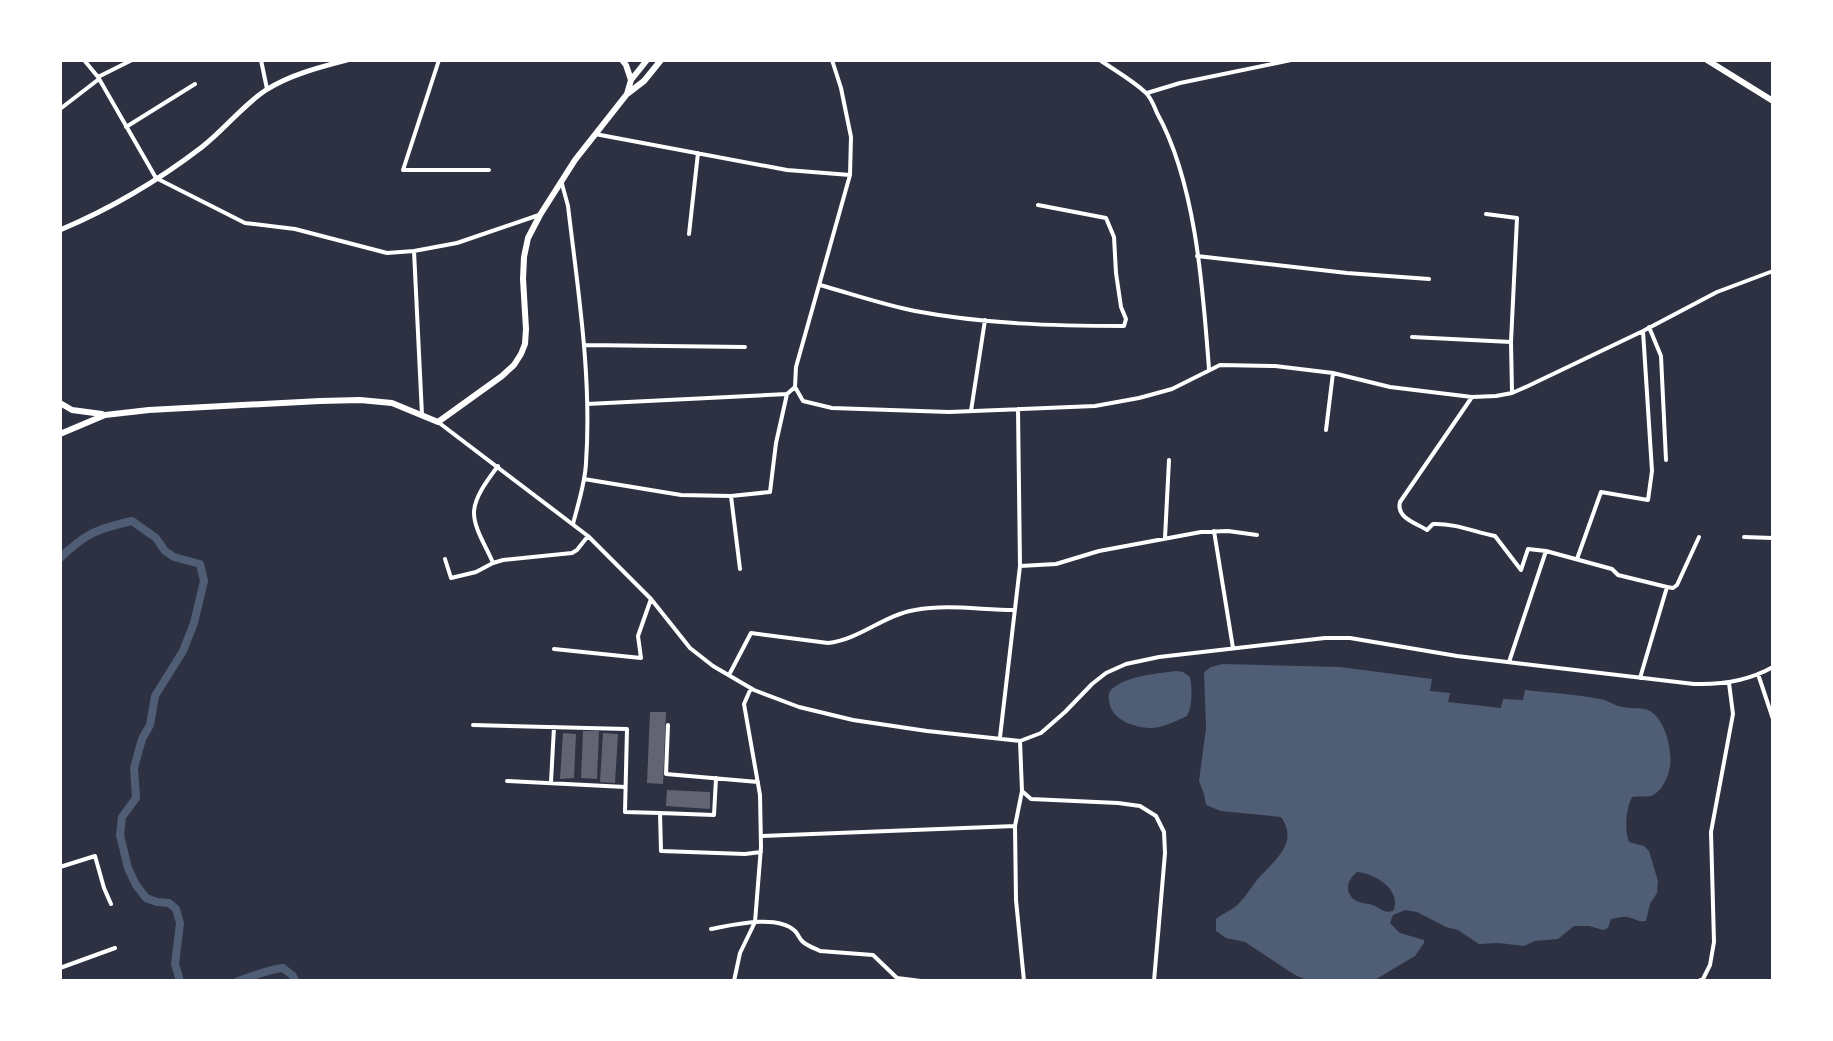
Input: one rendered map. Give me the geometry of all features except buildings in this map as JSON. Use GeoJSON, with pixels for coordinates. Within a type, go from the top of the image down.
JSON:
{"type":"FeatureCollection","features":[{"type":"Feature","properties":{"kind":"main road"},"geometry":{"type":"LineString","coordinates":[[623,60],[631,80]]}},
{"type":"Feature","properties":{"kind":"main road"},"geometry":{"type":"LineString","coordinates":[[627,94],[631,80],[647,60]]}},
{"type":"Feature","properties":{"kind":"main road"},"geometry":{"type":"LineString","coordinates":[[60,403],[72,410],[105,415],[179,408],[347,400],[392,403],[438,422],[502,376],[521,354],[526,329],[523,279],[528,238],[575,160],[627,94],[644,81],[661,60]]}},
{"type":"Feature","properties":{"kind":"main road"},"geometry":{"type":"LineString","coordinates":[[1707,60],[1773,101]]}},
{"type":"Feature","properties":{"kind":"main road"},"geometry":{"type":"LineString","coordinates":[[60,434],[105,415]]}},
{"type":"Feature","properties":{"kind":"street"},"geometry":{"type":"LineString","coordinates":[[84,60],[99,78],[156,178],[245,223],[295,229],[387,253],[457,243],[540,215]]}},
{"type":"Feature","properties":{"kind":"street"},"geometry":{"type":"LineString","coordinates":[[60,109],[99,78],[132,60]]}},
{"type":"Feature","properties":{"kind":"street"},"geometry":{"type":"LineString","coordinates":[[261,60],[267,89]]}},
{"type":"Feature","properties":{"kind":"street"},"geometry":{"type":"LineString","coordinates":[[61,230],[99,212],[201,148],[267,89],[347,60]]}},
{"type":"Feature","properties":{"kind":"street"},"geometry":{"type":"LineString","coordinates":[[439,60],[403,170],[489,170]]}},
{"type":"Feature","properties":{"kind":"street"},"geometry":{"type":"LineString","coordinates":[[832,60],[851,137],[850,175],[796,367],[795,387],[803,401],[832,408],[949,412],[1095,406],[1172,389],[1220,365],[1275,366],[1333,373],[1390,387],[1472,397],[1496,396],[1512,393],[1717,292],[1771,272],[1773,279]]}},
{"type":"Feature","properties":{"kind":"street"},"geometry":{"type":"LineString","coordinates":[[1100,60],[1147,93],[1168,131],[1191,212],[1205,310],[1209,369]]}},
{"type":"Feature","properties":{"kind":"street"},"geometry":{"type":"LineString","coordinates":[[1147,93],[1291,60]]}},
{"type":"Feature","properties":{"kind":"street"},"geometry":{"type":"LineString","coordinates":[[126,127],[195,84]]}},
{"type":"Feature","properties":{"kind":"street"},"geometry":{"type":"LineString","coordinates":[[595,134],[787,170],[850,175]]}},
{"type":"Feature","properties":{"kind":"street"},"geometry":{"type":"LineString","coordinates":[[689,234],[698,153]]}},
{"type":"Feature","properties":{"kind":"street"},"geometry":{"type":"LineString","coordinates":[[561,181],[568,206],[585,345],[586,462],[573,525]]}},
{"type":"Feature","properties":{"kind":"street"},"geometry":{"type":"LineString","coordinates":[[820,285],[914,311],[1040,326],[1124,326],[1126,319],[1116,273],[1114,237],[1106,218],[1038,205]]}},
{"type":"Feature","properties":{"kind":"street"},"geometry":{"type":"LineString","coordinates":[[1486,214],[1517,218],[1511,342],[1512,393]]}},
{"type":"Feature","properties":{"kind":"street"},"geometry":{"type":"LineString","coordinates":[[414,251],[422,415]]}},
{"type":"Feature","properties":{"kind":"street"},"geometry":{"type":"LineString","coordinates":[[1197,256],[1429,279]]}},
{"type":"Feature","properties":{"kind":"street"},"geometry":{"type":"LineString","coordinates":[[971,411],[985,320]]}},
{"type":"Feature","properties":{"kind":"street"},"geometry":{"type":"LineString","coordinates":[[1649,327],[1661,356],[1666,460]]}},
{"type":"Feature","properties":{"kind":"street"},"geometry":{"type":"LineString","coordinates":[[1577,559],[1601,492],[1648,500],[1652,471],[1643,331]]}},
{"type":"Feature","properties":{"kind":"street"},"geometry":{"type":"LineString","coordinates":[[1412,337],[1511,342]]}},
{"type":"Feature","properties":{"kind":"street"},"geometry":{"type":"LineString","coordinates":[[585,345],[745,347]]}},
{"type":"Feature","properties":{"kind":"street"},"geometry":{"type":"LineString","coordinates":[[1326,430],[1333,373]]}},
{"type":"Feature","properties":{"kind":"street"},"geometry":{"type":"LineString","coordinates":[[584,479],[681,495],[731,496],[770,492],[776,443],[787,394],[795,387]]}},
{"type":"Feature","properties":{"kind":"street"},"geometry":{"type":"LineString","coordinates":[[587,404],[787,394]]}},
{"type":"Feature","properties":{"kind":"street"},"geometry":{"type":"LineString","coordinates":[[1472,397],[1400,502],[1398,509],[1401,514],[1427,530],[1433,524],[1445,524],[1495,536],[1521,570],[1528,549],[1546,551],[1612,569],[1618,575],[1673,588],[1699,537]]}},
{"type":"Feature","properties":{"kind":"street"},"geometry":{"type":"LineString","coordinates":[[1000,738],[1020,566],[1018,409]]}},
{"type":"Feature","properties":{"kind":"street"},"geometry":{"type":"LineString","coordinates":[[438,422],[588,536],[651,599],[690,648],[713,666],[751,688],[799,707],[853,720],[1020,741],[1041,733],[1092,684],[1126,664],[1159,657],[1295,641],[1350,638],[1457,656],[1694,684],[1729,683],[1773,667]]}},
{"type":"Feature","properties":{"kind":"street"},"geometry":{"type":"LineString","coordinates":[[1165,538],[1169,460]]}},
{"type":"Feature","properties":{"kind":"street"},"geometry":{"type":"LineString","coordinates":[[493,563],[474,511],[488,478],[498,466]]}},
{"type":"Feature","properties":{"kind":"street"},"geometry":{"type":"LineString","coordinates":[[731,496],[740,569]]}},
{"type":"Feature","properties":{"kind":"street"},"geometry":{"type":"LineString","coordinates":[[1020,566],[1056,564],[1099,551],[1214,531],[1257,535]]}},
{"type":"Feature","properties":{"kind":"street"},"geometry":{"type":"LineString","coordinates":[[1214,531],[1233,648]]}},
{"type":"Feature","properties":{"kind":"street"},"geometry":{"type":"LineString","coordinates":[[445,559],[451,578],[476,572],[493,563],[572,553],[588,536]]}},
{"type":"Feature","properties":{"kind":"street"},"geometry":{"type":"LineString","coordinates":[[1744,537],[1773,538]]}},
{"type":"Feature","properties":{"kind":"street"},"geometry":{"type":"LineString","coordinates":[[1509,662],[1546,551]]}},
{"type":"Feature","properties":{"kind":"street"},"geometry":{"type":"LineString","coordinates":[[1640,678],[1667,587]]}},
{"type":"Feature","properties":{"kind":"street"},"geometry":{"type":"LineString","coordinates":[[554,649],[641,658],[638,636],[651,599]]}},
{"type":"Feature","properties":{"kind":"street"},"geometry":{"type":"LineString","coordinates":[[729,675],[751,633],[828,643],[850,638],[916,609],[1014,610]]}},
{"type":"Feature","properties":{"kind":"street"},"geometry":{"type":"LineString","coordinates":[[1758,674],[1773,719]]}},
{"type":"Feature","properties":{"kind":"street"},"geometry":{"type":"LineString","coordinates":[[1703,980],[1710,965],[1714,942],[1711,832],[1733,714],[1729,683]]}},
{"type":"Feature","properties":{"kind":"street"},"geometry":{"type":"LineString","coordinates":[[734,981],[740,953],[755,922],[761,852],[758,782],[744,704],[751,688]]}},
{"type":"Feature","properties":{"kind":"street"},"geometry":{"type":"LineString","coordinates":[[473,725],[627,729],[625,812],[714,815],[716,778]]}},
{"type":"Feature","properties":{"kind":"street"},"geometry":{"type":"LineString","coordinates":[[668,725],[666,774],[758,782]]}},
{"type":"Feature","properties":{"kind":"street"},"geometry":{"type":"LineString","coordinates":[[551,782],[554,727]]}},
{"type":"Feature","properties":{"kind":"street"},"geometry":{"type":"LineString","coordinates":[[1020,741],[1022,791],[1015,826],[1016,900],[1024,981]]}},
{"type":"Feature","properties":{"kind":"street"},"geometry":{"type":"LineString","coordinates":[[507,781],[625,787]]}},
{"type":"Feature","properties":{"kind":"street"},"geometry":{"type":"LineString","coordinates":[[1022,791],[1031,799],[1140,806],[1156,816],[1164,832],[1165,853],[1154,981]]}},
{"type":"Feature","properties":{"kind":"street"},"geometry":{"type":"LineString","coordinates":[[660,813],[661,851],[761,852]]}},
{"type":"Feature","properties":{"kind":"street"},"geometry":{"type":"LineString","coordinates":[[761,836],[1015,826]]}},
{"type":"Feature","properties":{"kind":"street"},"geometry":{"type":"LineString","coordinates":[[60,867],[95,856],[111,904]]}},
{"type":"Feature","properties":{"kind":"street"},"geometry":{"type":"LineString","coordinates":[[711,929],[755,922],[782,923],[794,930],[803,942],[820,951],[873,955],[897,978],[921,981]]}},
{"type":"Feature","properties":{"kind":"street"},"geometry":{"type":"LineString","coordinates":[[60,968],[115,948]]}},
{"type":"Feature","properties":{"kind":"water"},"geometry":{"type":"Polygon","coordinates":[[[1223,664],[1340,667],[1432,679],[1430,691],[1450,693],[1448,702],[1501,708],[1503,699],[1523,700],[1525,690],[1591,697],[1648,710],[1664,728],[1670,764],[1660,789],[1651,796],[1632,797],[1627,813],[1629,842],[1644,846],[1649,851],[1658,881],[1657,893],[1650,904],[1646,921],[1618,917],[1611,919],[1608,928],[1603,930],[1574,926],[1558,939],[1535,941],[1524,946],[1479,944],[1458,930],[1405,910],[1393,915],[1390,923],[1400,933],[1424,940],[1424,943],[1415,956],[1373,981],[1309,981],[1245,942],[1226,938],[1216,931],[1216,919],[1242,900],[1277,859],[1288,836],[1281,817],[1221,811],[1206,805],[1199,781],[1206,728],[1204,672],[1223,664]],[[1357,872],[1351,878],[1348,889],[1351,897],[1384,911],[1393,911],[1395,904],[1391,890],[1386,884],[1357,872]]]}},
{"type":"Feature","properties":{"kind":"water"},"geometry":{"type":"Polygon","coordinates":[[[1176,671],[1190,677],[1192,697],[1187,716],[1152,728],[1131,724],[1114,713],[1110,692],[1122,682],[1176,671]]]}},
{"type":"Feature","properties":{"kind":"waterway"},"geometry":{"type":"LineString","coordinates":[[60,558],[93,533],[132,521],[156,538],[165,551],[174,557],[200,564],[204,581],[194,623],[183,651],[155,696],[150,725],[142,739],[134,768],[136,798],[122,817],[120,835],[128,868],[136,885],[146,898],[169,903],[176,909],[180,923],[175,964],[180,981]]}},
{"type":"Feature","properties":{"kind":"waterway"},"geometry":{"type":"LineString","coordinates":[[238,981],[283,968],[295,981]]}}]}
